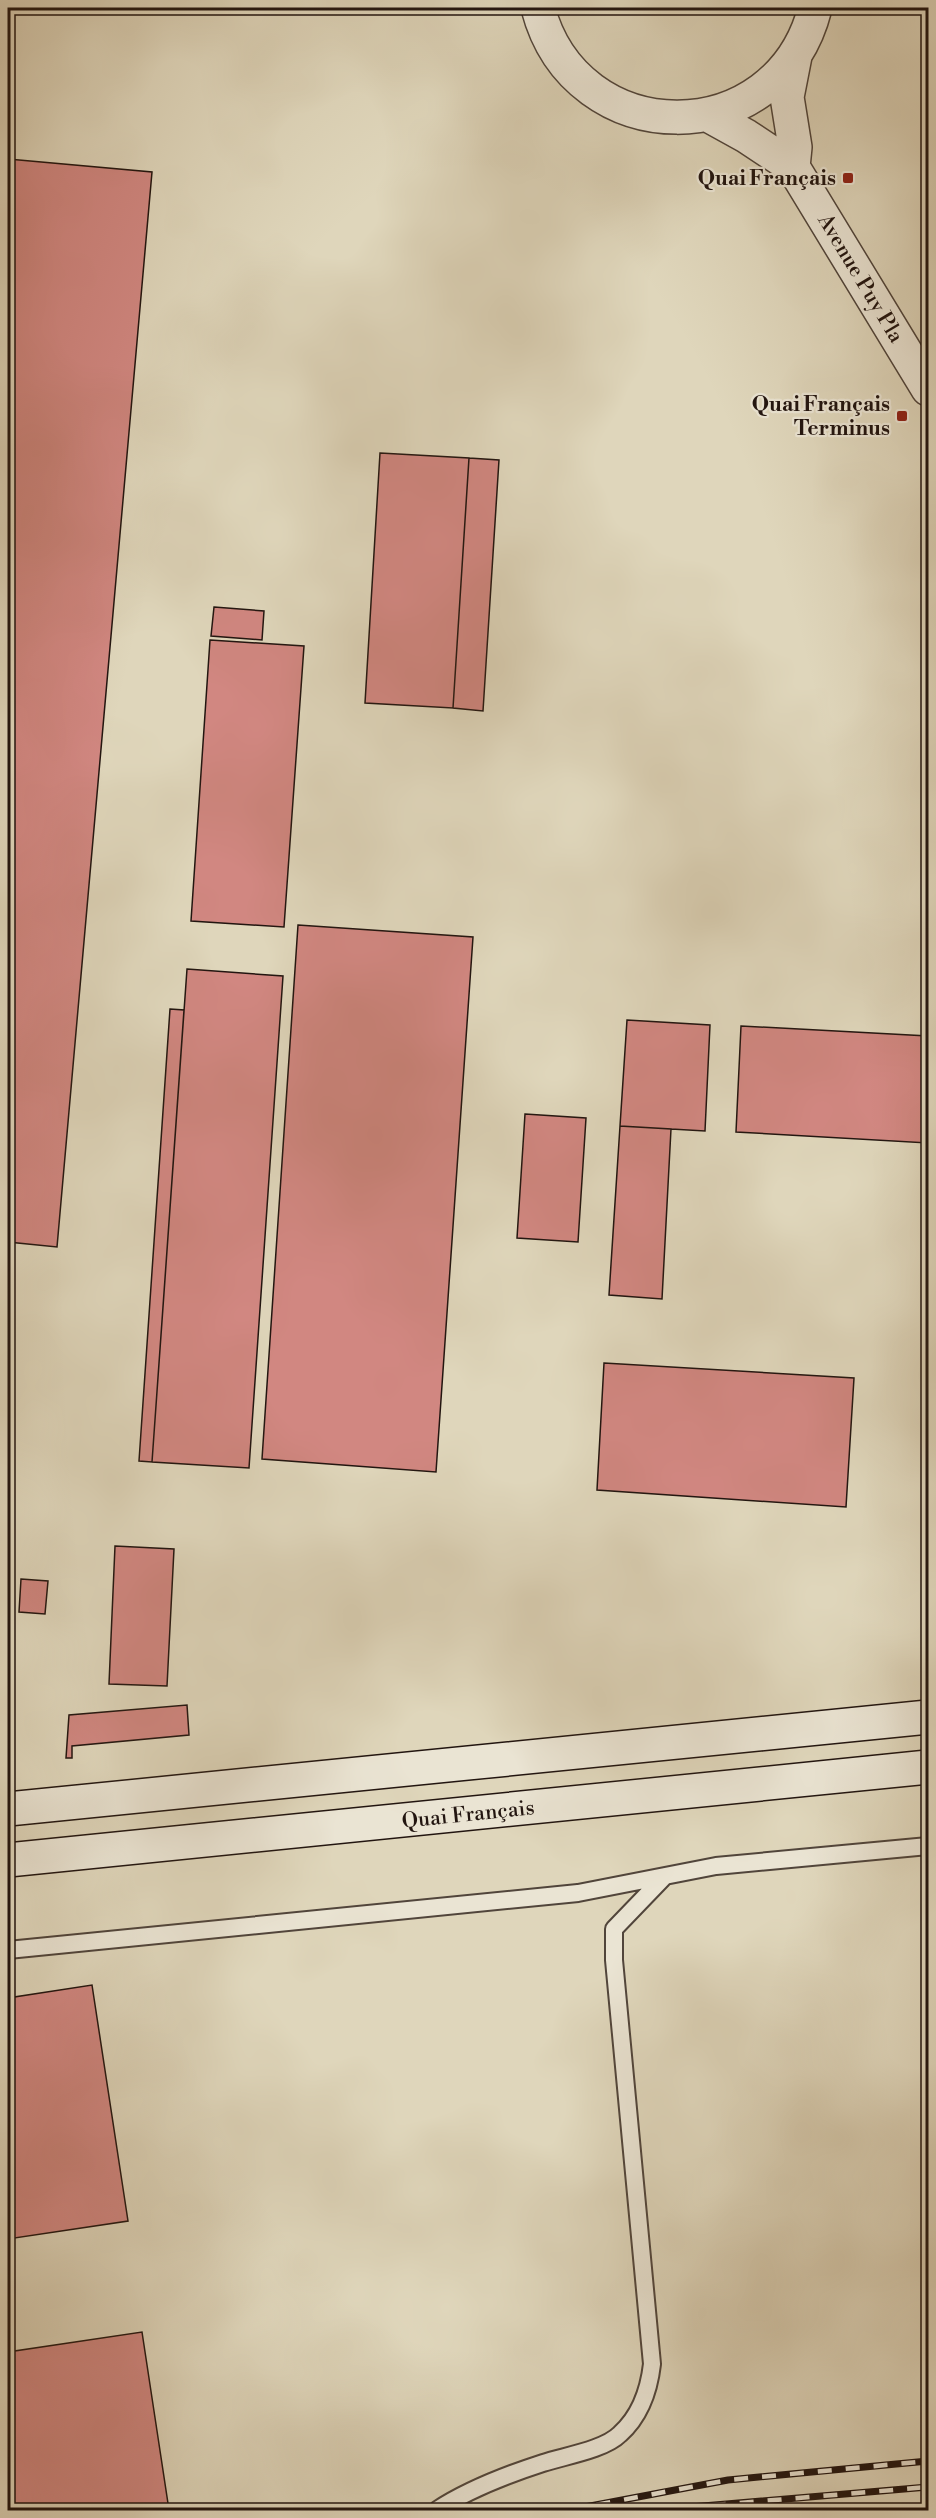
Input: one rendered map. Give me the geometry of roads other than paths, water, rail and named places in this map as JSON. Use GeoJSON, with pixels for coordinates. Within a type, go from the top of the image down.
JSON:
{"type":"FeatureCollection","features":[{"type":"Feature","properties":{"kind":"main road"},"geometry":{"type":"LineString","coordinates":[[538,8],[555,50],[584,84],[621,108],[664,118],[708,115],[742,103],[762,90],[795,56],[810,27],[815,8]]}},
{"type":"Feature","properties":{"kind":"main road"},"geometry":{"type":"LineString","coordinates":[[793,167],[795,147],[787,97],[795,56]]}},
{"type":"Feature","properties":{"kind":"main road","name":"Avenue Puy Pla"},"geometry":{"type":"LineString","coordinates":[[708,115],[746,136],[793,167],[928,389]]}},
{"type":"Feature","properties":{"kind":"main road"},"geometry":{"type":"LineString","coordinates":[[8,1809],[928,1717]]}},
{"type":"Feature","properties":{"kind":"main road","name":"Quai Français"},"geometry":{"type":"LineString","coordinates":[[8,1860],[928,1767]]}},
{"type":"Feature","properties":{"kind":"lane"},"geometry":{"type":"LineString","coordinates":[[8,1950],[578,1893],[716,1866],[928,1846]]}},
{"type":"Feature","properties":{"kind":"lane"},"geometry":{"type":"LineString","coordinates":[[437,2511],[492,2481],[591,2449],[619,2436],[643,2402],[650,2382],[652,2364],[614,1960],[614,1929],[665,1876]]}},
{"type":"Feature","properties":{"kind":"railway"},"geometry":{"type":"LineString","coordinates":[[569,2510],[728,2480],[928,2461]]}},
{"type":"Feature","properties":{"kind":"railway"},"geometry":{"type":"LineString","coordinates":[[656,2510],[928,2487]]}},
{"type":"Feature","properties":{"kind":"place","name":"Quai Français"},"geometry":{"type":"Point","coordinates":[848,178]}},
{"type":"Feature","properties":{"kind":"place","name":"Quai Français Terminus"},"geometry":{"type":"Point","coordinates":[902,416]}}]}
